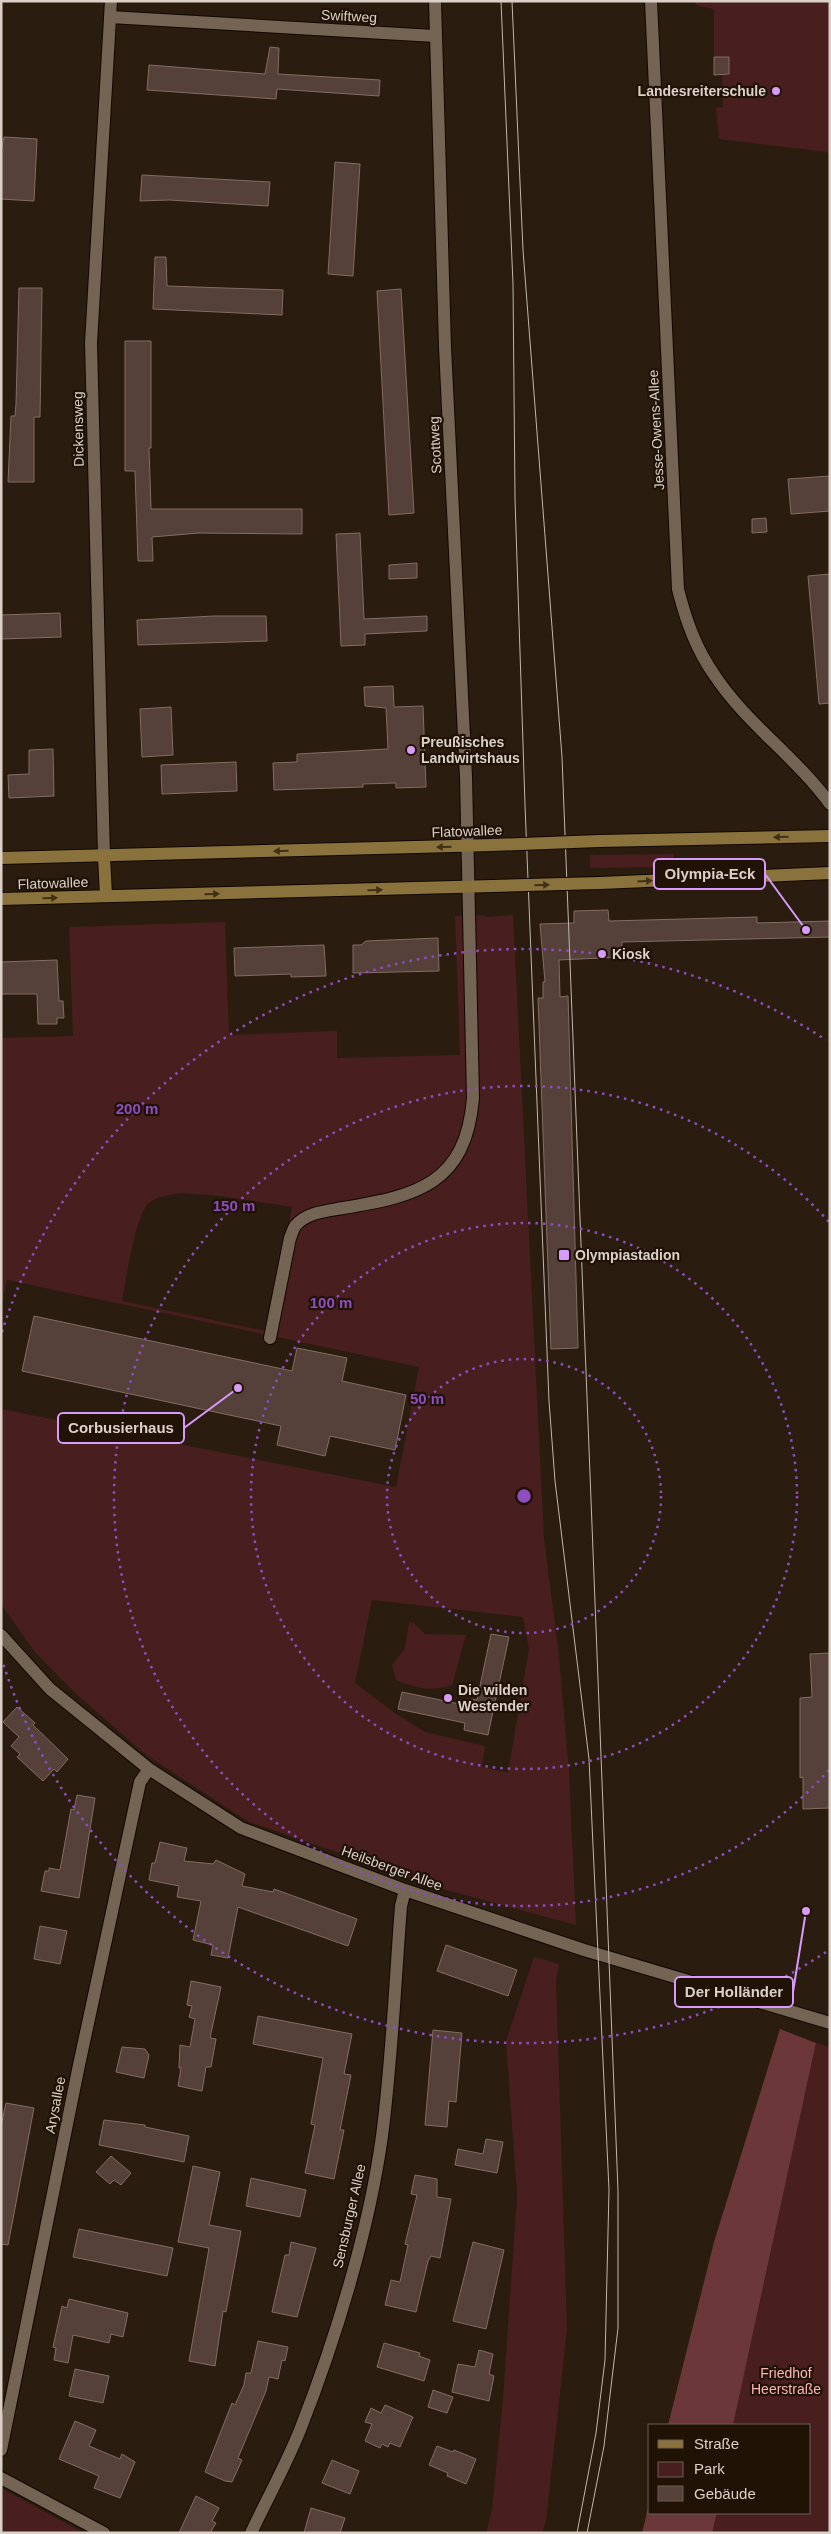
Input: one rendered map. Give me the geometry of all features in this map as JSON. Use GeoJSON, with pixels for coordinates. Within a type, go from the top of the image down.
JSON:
{"type":"FeatureCollection","features":[{"type":"Feature","properties":{"kind":"main road","name":"Flatowallee"},"geometry":{"type":"LineString","coordinates":[[1,858],[830,836]]}},
{"type":"Feature","properties":{"kind":"main road","name":"Flatowallee"},"geometry":{"type":"LineString","coordinates":[[104,856],[106,896]]}},
{"type":"Feature","properties":{"kind":"main road","name":"Flatowallee"},"geometry":{"type":"LineString","coordinates":[[1,899],[470,888],[830,874]]}},
{"type":"Feature","properties":{"kind":"street","name":"Dickensweg"},"geometry":{"type":"LineString","coordinates":[[104,856],[92,343],[111,1]]}},
{"type":"Feature","properties":{"kind":"street","name":"Scottweg"},"geometry":{"type":"LineString","coordinates":[[270,1338],[290,1238],[295,1226],[321,1212],[391,1200],[424,1188],[442,1173],[465,1140],[472,1116],[468,934],[470,888],[445,347],[434,1]]}},
{"type":"Feature","properties":{"kind":"street","name":"Jesse-Owens-Allee"},"geometry":{"type":"LineString","coordinates":[[651,1],[678,589],[694,640],[714,676],[735,701],[810,778],[830,804]]}},
{"type":"Feature","properties":{"kind":"street","name":"Swiftweg"},"geometry":{"type":"LineString","coordinates":[[110,17],[436,36]]}},
{"type":"Feature","properties":{"kind":"street","name":"Heilsberger Allee"},"geometry":{"type":"LineString","coordinates":[[1,1635],[50,1689],[149,1769],[241,1828],[406,1890],[584,1950],[830,2023]]}},
{"type":"Feature","properties":{"kind":"street","name":"Arysallee"},"geometry":{"type":"LineString","coordinates":[[1,2450],[79,2065],[140,1782],[149,1769]]}},
{"type":"Feature","properties":{"kind":"street","name":"Sensburger Allee"},"geometry":{"type":"LineString","coordinates":[[251,2533],[299,2432],[325,2362],[369,2206],[382,2138],[390,2066],[401,1906],[406,1890]]}},
{"type":"Feature","properties":{"kind":"street"},"geometry":{"type":"LineString","coordinates":[[1,2478],[104,2533]]}},
{"type":"Feature","properties":{"kind":"green space","name":"Landesreiterschule"},"geometry":{"type":"Polygon","coordinates":[[[692,1],[830,1],[830,155],[827,152],[719,139],[716,108],[723,107],[722,75],[714,75],[714,9],[699,6],[692,1]]]}},
{"type":"Feature","properties":{"kind":"green space"},"geometry":{"type":"Polygon","coordinates":[[[674,854],[674,857],[659,867],[590,868],[590,855],[674,854]]]}},
{"type":"Feature","properties":{"kind":"green space"},"geometry":{"type":"Polygon","coordinates":[[[483,915],[488,917],[513,915],[544,1538],[559,1656],[569,1771],[576,1925],[450,1891],[247,1821],[145,1754],[74,1692],[34,1651],[1,1604],[1,1409],[396,1487],[419,1367],[7,1280],[1,1309],[1,1038],[73,1036],[69,927],[225,922],[229,1035],[337,1031],[337,1058],[460,1055],[455,916],[483,915]],[[181,1193],[155,1199],[143,1211],[132,1250],[122,1301],[266,1331],[292,1207],[221,1196],[181,1193]],[[372,1600],[355,1683],[395,1713],[425,1732],[485,1746],[482,1767],[508,1773],[529,1649],[523,1617],[372,1600]]]}},
{"type":"Feature","properties":{"kind":"green space"},"geometry":{"type":"Polygon","coordinates":[[[409,1622],[414,1623],[425,1634],[466,1635],[452,1685],[430,1689],[396,1680],[392,1665],[405,1648],[409,1622]]]}},
{"type":"Feature","properties":{"kind":"green space"},"geometry":{"type":"Polygon","coordinates":[[[534,1957],[559,1964],[556,1981],[567,2329],[546,2521],[542,2533],[486,2533],[492,2510],[503,2399],[517,2196],[506,2041],[534,1957]]]}},
{"type":"Feature","properties":{"kind":"green space","name":"Friedhof Heerstraße"},"geometry":{"type":"Polygon","coordinates":[[[816,2043],[830,2047],[830,2533],[712,2533],[717,2514],[811,2514],[811,2424],[733,2424],[816,2043]]]}},
{"type":"Feature","properties":{"kind":"green space"},"geometry":{"type":"Polygon","coordinates":[[[1,2488],[84,2533],[1,2533],[1,2488]]]}},
{"type":"Feature","properties":{"kind":"shaded area"},"geometry":{"type":"Polygon","coordinates":[[[780,2029],[816,2043],[733,2424],[668,2424],[714,2242],[780,2029]]]}},
{"type":"Feature","properties":{"kind":"shaded area"},"geometry":{"type":"Polygon","coordinates":[[[648,2508],[648,2514],[717,2514],[712,2533],[642,2533],[648,2508]]]}},
{"type":"Feature","properties":{"kind":"building"},"geometry":{"type":"Polygon","coordinates":[[[270,47],[279,48],[278,74],[380,80],[379,96],[277,89],[276,99],[147,90],[149,65],[265,74],[270,47]]]}},
{"type":"Feature","properties":{"kind":"building"},"geometry":{"type":"Polygon","coordinates":[[[714,57],[729,57],[729,74],[714,75],[714,57]]]}},
{"type":"Feature","properties":{"kind":"building"},"geometry":{"type":"Polygon","coordinates":[[[4,137],[37,139],[34,201],[1,199],[1,152],[4,137]]]}},
{"type":"Feature","properties":{"kind":"building"},"geometry":{"type":"Polygon","coordinates":[[[335,162],[360,164],[353,276],[328,274],[335,162]]]}},
{"type":"Feature","properties":{"kind":"building"},"geometry":{"type":"Polygon","coordinates":[[[142,175],[270,182],[268,206],[169,200],[140,201],[142,175]]]}},
{"type":"Feature","properties":{"kind":"building"},"geometry":{"type":"Polygon","coordinates":[[[155,257],[166,257],[167,286],[283,290],[282,315],[153,309],[155,257]]]}},
{"type":"Feature","properties":{"kind":"building"},"geometry":{"type":"Polygon","coordinates":[[[19,288],[42,288],[40,417],[34,417],[34,482],[8,482],[11,416],[15,416],[16,404],[19,288]]]}},
{"type":"Feature","properties":{"kind":"building"},"geometry":{"type":"Polygon","coordinates":[[[401,289],[414,513],[389,515],[377,291],[401,289]]]}},
{"type":"Feature","properties":{"kind":"building"},"geometry":{"type":"Polygon","coordinates":[[[125,341],[151,341],[151,448],[149,448],[151,509],[302,509],[302,534],[199,533],[152,537],[153,561],[138,561],[135,471],[125,471],[125,341]]]}},
{"type":"Feature","properties":{"kind":"building"},"geometry":{"type":"Polygon","coordinates":[[[830,476],[830,511],[791,514],[788,479],[830,476]]]}},
{"type":"Feature","properties":{"kind":"building"},"geometry":{"type":"Polygon","coordinates":[[[766,518],[767,532],[752,533],[752,519],[766,518]]]}},
{"type":"Feature","properties":{"kind":"building"},"geometry":{"type":"Polygon","coordinates":[[[360,533],[364,619],[427,616],[427,631],[365,634],[365,645],[341,646],[336,534],[360,533]]]}},
{"type":"Feature","properties":{"kind":"building"},"geometry":{"type":"Polygon","coordinates":[[[417,563],[417,578],[389,579],[389,565],[417,563]]]}},
{"type":"Feature","properties":{"kind":"building"},"geometry":{"type":"Polygon","coordinates":[[[830,574],[830,703],[819,704],[808,576],[830,574]]]}},
{"type":"Feature","properties":{"kind":"building"},"geometry":{"type":"Polygon","coordinates":[[[60,613],[61,637],[1,639],[1,615],[60,613]]]}},
{"type":"Feature","properties":{"kind":"building"},"geometry":{"type":"Polygon","coordinates":[[[214,616],[266,616],[267,641],[138,645],[137,620],[214,616]]]}},
{"type":"Feature","properties":{"kind":"building"},"geometry":{"type":"Polygon","coordinates":[[[393,686],[394,707],[423,706],[426,787],[396,788],[396,783],[363,784],[363,787],[274,790],[273,763],[297,762],[297,754],[388,749],[386,708],[365,706],[364,687],[393,686]]]}},
{"type":"Feature","properties":{"kind":"building"},"geometry":{"type":"Polygon","coordinates":[[[171,707],[173,755],[142,757],[140,709],[171,707]]]}},
{"type":"Feature","properties":{"kind":"building"},"geometry":{"type":"Polygon","coordinates":[[[53,749],[54,796],[9,798],[8,775],[29,774],[29,750],[53,749]]]}},
{"type":"Feature","properties":{"kind":"building"},"geometry":{"type":"Polygon","coordinates":[[[236,762],[237,791],[162,794],[161,765],[236,762]]]}},
{"type":"Feature","properties":{"kind":"building"},"geometry":{"type":"Polygon","coordinates":[[[608,910],[609,921],[757,917],[757,923],[830,921],[830,937],[622,942],[622,957],[559,960],[560,997],[568,996],[578,1348],[551,1349],[538,998],[543,998],[543,982],[545,982],[540,924],[574,923],[574,911],[608,910]]]}},
{"type":"Feature","properties":{"kind":"building"},"geometry":{"type":"Polygon","coordinates":[[[438,938],[439,971],[353,973],[353,945],[361,945],[366,941],[438,938]]]}},
{"type":"Feature","properties":{"kind":"building"},"geometry":{"type":"Polygon","coordinates":[[[324,945],[326,976],[291,977],[291,974],[235,976],[234,948],[324,945]]]}},
{"type":"Feature","properties":{"kind":"building"},"geometry":{"type":"Polygon","coordinates":[[[57,960],[59,1001],[63,1001],[64,1018],[57,1018],[57,1024],[38,1024],[37,994],[1,994],[1,962],[57,960]]]}},
{"type":"Feature","properties":{"kind":"building"},"geometry":{"type":"Polygon","coordinates":[[[34,1316],[292,1371],[297,1348],[347,1358],[342,1381],[406,1395],[395,1450],[330,1436],[325,1456],[277,1445],[281,1426],[22,1371],[34,1316]]]}},
{"type":"Feature","properties":{"kind":"building"},"geometry":{"type":"Polygon","coordinates":[[[491,1634],[509,1637],[488,1735],[464,1730],[465,1723],[398,1709],[402,1692],[469,1706],[471,1699],[477,1700],[491,1634]]]}},
{"type":"Feature","properties":{"kind":"building"},"geometry":{"type":"Polygon","coordinates":[[[830,1653],[830,1808],[803,1809],[803,1777],[800,1778],[800,1698],[812,1697],[810,1654],[830,1653]]]}},
{"type":"Feature","properties":{"kind":"building"},"geometry":{"type":"Polygon","coordinates":[[[17,1707],[35,1723],[33,1725],[68,1759],[57,1772],[54,1769],[43,1781],[17,1757],[20,1754],[11,1746],[19,1737],[3,1722],[17,1707]]]}},
{"type":"Feature","properties":{"kind":"building"},"geometry":{"type":"Polygon","coordinates":[[[77,1795],[95,1798],[79,1898],[41,1891],[45,1871],[49,1871],[49,1868],[60,1870],[71,1809],[74,1810],[77,1795]]]}},
{"type":"Feature","properties":{"kind":"building"},"geometry":{"type":"Polygon","coordinates":[[[160,1842],[187,1848],[184,1861],[213,1864],[216,1860],[245,1874],[242,1886],[273,1892],[274,1889],[357,1919],[348,1946],[238,1907],[228,1958],[211,1955],[213,1945],[193,1940],[201,1901],[177,1897],[179,1886],[149,1880],[152,1863],[155,1863],[160,1842]]]}},
{"type":"Feature","properties":{"kind":"building"},"geometry":{"type":"Polygon","coordinates":[[[40,1926],[67,1931],[60,1964],[34,1959],[40,1926]]]}},
{"type":"Feature","properties":{"kind":"building"},"geometry":{"type":"Polygon","coordinates":[[[446,1945],[517,1970],[508,1996],[437,1971],[446,1945]]]}},
{"type":"Feature","properties":{"kind":"building"},"geometry":{"type":"Polygon","coordinates":[[[191,1981],[221,1987],[210,2038],[216,2039],[211,2067],[206,2067],[202,2091],[178,2086],[181,2068],[179,2068],[180,2045],[190,2047],[195,2019],[189,2017],[192,2006],[187,2005],[191,1981]]]}},
{"type":"Feature","properties":{"kind":"building"},"geometry":{"type":"Polygon","coordinates":[[[258,2016],[352,2034],[344,2074],[351,2075],[340,2130],[344,2130],[334,2179],[305,2173],[315,2125],[311,2124],[323,2058],[253,2044],[258,2016]]]}},
{"type":"Feature","properties":{"kind":"building"},"geometry":{"type":"Polygon","coordinates":[[[433,2030],[462,2033],[456,2102],[449,2101],[447,2127],[425,2125],[433,2030]]]}},
{"type":"Feature","properties":{"kind":"building"},"geometry":{"type":"Polygon","coordinates":[[[122,2047],[145,2049],[149,2055],[144,2078],[116,2072],[122,2047]]]}},
{"type":"Feature","properties":{"kind":"building"},"geometry":{"type":"Polygon","coordinates":[[[6,2103],[34,2108],[8,2245],[1,2244],[1,2126],[6,2103]]]}},
{"type":"Feature","properties":{"kind":"building"},"geometry":{"type":"Polygon","coordinates":[[[104,2120],[145,2125],[145,2127],[189,2136],[184,2162],[99,2145],[104,2120]]]}},
{"type":"Feature","properties":{"kind":"building"},"geometry":{"type":"Polygon","coordinates":[[[486,2139],[503,2142],[497,2173],[455,2165],[458,2149],[483,2154],[486,2139]]]}},
{"type":"Feature","properties":{"kind":"building"},"geometry":{"type":"Polygon","coordinates":[[[111,2156],[131,2173],[121,2185],[114,2180],[110,2184],[96,2172],[111,2156]]]}},
{"type":"Feature","properties":{"kind":"building"},"geometry":{"type":"Polygon","coordinates":[[[193,2166],[220,2172],[209,2225],[241,2231],[226,2312],[223,2311],[215,2366],[189,2361],[209,2248],[178,2242],[193,2166]]]}},
{"type":"Feature","properties":{"kind":"building"},"geometry":{"type":"Polygon","coordinates":[[[415,2175],[437,2179],[437,2197],[451,2199],[440,2258],[431,2256],[428,2261],[416,2312],[385,2305],[391,2280],[400,2282],[408,2245],[405,2244],[417,2195],[411,2194],[415,2175]]]}},
{"type":"Feature","properties":{"kind":"building"},"geometry":{"type":"Polygon","coordinates":[[[251,2178],[306,2190],[300,2217],[246,2206],[251,2178]]]}},
{"type":"Feature","properties":{"kind":"building"},"geometry":{"type":"Polygon","coordinates":[[[79,2229],[173,2248],[167,2276],[73,2257],[79,2229]]]}},
{"type":"Feature","properties":{"kind":"building"},"geometry":{"type":"Polygon","coordinates":[[[291,2242],[316,2248],[297,2317],[272,2312],[285,2255],[289,2255],[291,2242]]]}},
{"type":"Feature","properties":{"kind":"building"},"geometry":{"type":"Polygon","coordinates":[[[473,2242],[504,2250],[486,2329],[453,2321],[473,2242]]]}},
{"type":"Feature","properties":{"kind":"building"},"geometry":{"type":"Polygon","coordinates":[[[69,2299],[128,2313],[123,2337],[111,2334],[109,2343],[73,2335],[68,2363],[54,2360],[56,2348],[53,2347],[62,2306],[67,2308],[69,2299]]]}},
{"type":"Feature","properties":{"kind":"building"},"geometry":{"type":"Polygon","coordinates":[[[258,2341],[288,2347],[285,2361],[282,2360],[278,2379],[269,2377],[266,2391],[238,2458],[242,2460],[232,2482],[225,2481],[205,2472],[232,2403],[235,2405],[244,2385],[246,2373],[251,2373],[258,2341]]]}},
{"type":"Feature","properties":{"kind":"building"},"geometry":{"type":"Polygon","coordinates":[[[384,2343],[420,2353],[419,2356],[430,2360],[424,2381],[377,2367],[384,2343]]]}},
{"type":"Feature","properties":{"kind":"building"},"geometry":{"type":"Polygon","coordinates":[[[479,2350],[493,2354],[489,2374],[494,2376],[489,2401],[452,2392],[458,2364],[475,2367],[479,2350]]]}},
{"type":"Feature","properties":{"kind":"building"},"geometry":{"type":"Polygon","coordinates":[[[75,2369],[109,2376],[103,2403],[69,2396],[75,2369]]]}},
{"type":"Feature","properties":{"kind":"building"},"geometry":{"type":"Polygon","coordinates":[[[433,2390],[453,2397],[447,2413],[428,2407],[433,2390]]]}},
{"type":"Feature","properties":{"kind":"building"},"geometry":{"type":"Polygon","coordinates":[[[385,2405],[413,2417],[400,2447],[390,2443],[388,2447],[382,2444],[380,2448],[365,2441],[372,2424],[365,2422],[371,2408],[381,2413],[385,2405]]]}},
{"type":"Feature","properties":{"kind":"building"},"geometry":{"type":"Polygon","coordinates":[[[75,2421],[96,2430],[89,2446],[120,2459],[122,2454],[135,2462],[120,2498],[94,2488],[99,2476],[59,2459],[75,2421]]]}},
{"type":"Feature","properties":{"kind":"building"},"geometry":{"type":"Polygon","coordinates":[[[437,2446],[453,2452],[454,2450],[476,2459],[466,2484],[447,2476],[448,2473],[429,2465],[437,2446]]]}},
{"type":"Feature","properties":{"kind":"building"},"geometry":{"type":"Polygon","coordinates":[[[332,2460],[359,2471],[350,2494],[322,2483],[332,2460]]]}},
{"type":"Feature","properties":{"kind":"building"},"geometry":{"type":"Polygon","coordinates":[[[196,2496],[219,2508],[212,2521],[216,2523],[210,2533],[179,2533],[196,2496]]]}},
{"type":"Feature","properties":{"kind":"building"},"geometry":{"type":"Polygon","coordinates":[[[311,2508],[345,2518],[340,2533],[304,2533],[311,2508]]]}},
{"type":"Feature","properties":{"kind":"tram line"},"geometry":{"type":"LineString","coordinates":[[501,1],[513,284],[515,499],[525,805],[549,1401],[555,1481],[589,1759],[609,2190],[605,2360],[596,2433],[577,2533]]}},
{"type":"Feature","properties":{"kind":"tram line"},"geometry":{"type":"LineString","coordinates":[[512,1],[523,250],[562,757],[618,2191],[618,2328],[604,2446],[587,2533]]}},
{"type":"Feature","properties":{"kind":"place","name":"Landesreiterschule"},"geometry":{"type":"Point","coordinates":[776,91]}},
{"type":"Feature","properties":{"kind":"place","name":"Preußisches Landwirtshaus"},"geometry":{"type":"Point","coordinates":[411,750]}},
{"type":"Feature","properties":{"kind":"place","name":"Olympia-Eck"},"geometry":{"type":"Point","coordinates":[806,930]}},
{"type":"Feature","properties":{"kind":"place","name":"Kiosk"},"geometry":{"type":"Point","coordinates":[602,954]}},
{"type":"Feature","properties":{"kind":"place","name":"Olympiastadion"},"geometry":{"type":"Point","coordinates":[564,1255]}},
{"type":"Feature","properties":{"kind":"place","name":"Corbusierhaus"},"geometry":{"type":"Point","coordinates":[238,1388]}},
{"type":"Feature","properties":{"kind":"place","name":"Die wilden Westender"},"geometry":{"type":"Point","coordinates":[448,1698]}},
{"type":"Feature","properties":{"kind":"place","name":"Der Holländer"},"geometry":{"type":"Point","coordinates":[806,1911]}}]}
